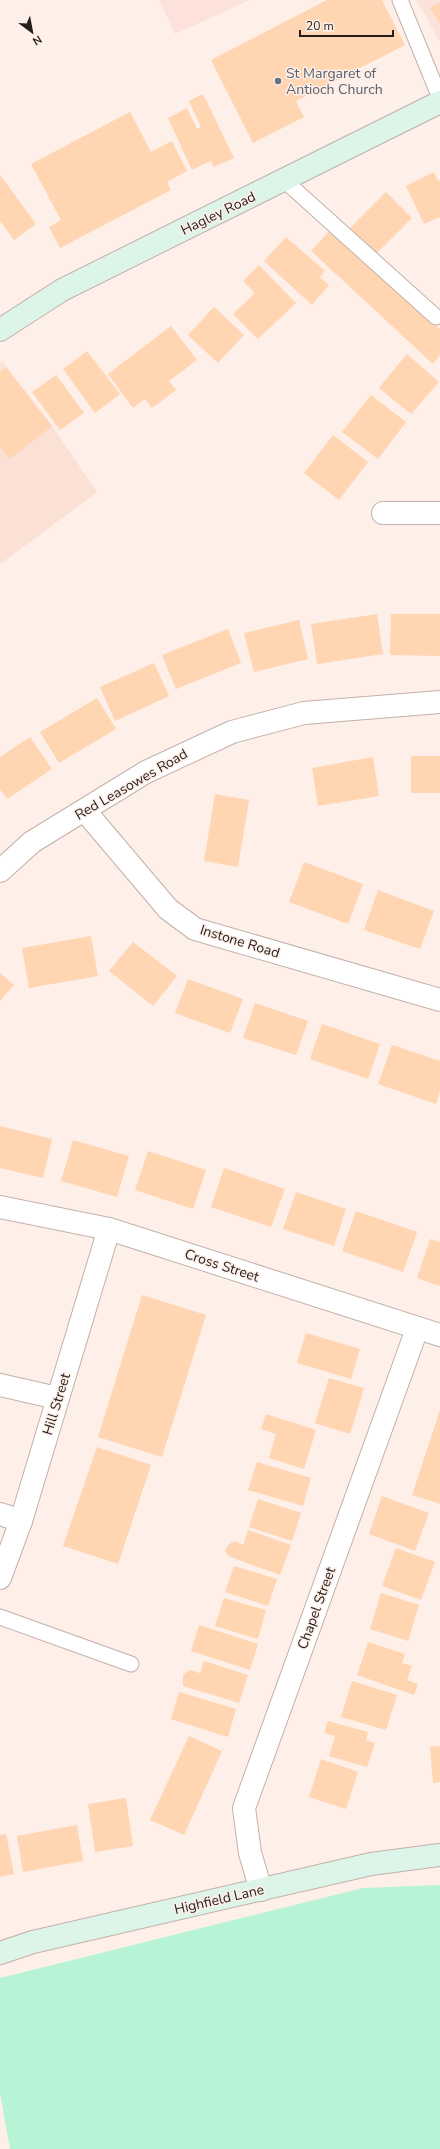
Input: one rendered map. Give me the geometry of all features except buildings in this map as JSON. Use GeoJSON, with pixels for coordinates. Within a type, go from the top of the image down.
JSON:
{"type":"FeatureCollection","features":[{"type":"Feature","properties":{"kind":"main road","name":"Hagley Road"},"geometry":{"type":"LineString","coordinates":[[0,330],[62,290],[440,102]]}},
{"type":"Feature","properties":{"kind":"main road","name":"Highfield Lane"},"geometry":{"type":"LineString","coordinates":[[0,1953],[33,1942],[371,1864],[440,1855]]}},
{"type":"Feature","properties":{"kind":"street"},"geometry":{"type":"LineString","coordinates":[[383,513],[440,513]]}},
{"type":"Feature","properties":{"kind":"street","name":"Red Leasowes Road"},"geometry":{"type":"LineString","coordinates":[[0,871],[32,842],[85,811],[146,772],[232,732],[304,713],[440,702]]}},
{"type":"Feature","properties":{"kind":"street","name":"Instone Road"},"geometry":{"type":"LineString","coordinates":[[85,811],[168,909],[195,929],[440,1000]]}},
{"type":"Feature","properties":{"kind":"street","name":"Cross Street"},"geometry":{"type":"LineString","coordinates":[[0,1207],[108,1229],[417,1329],[440,1335]]}},
{"type":"Feature","properties":{"kind":"street","name":"Hill Street"},"geometry":{"type":"LineString","coordinates":[[0,1578],[21,1521],[108,1229]]}},
{"type":"Feature","properties":{"kind":"street","name":"Chapel Street"},"geometry":{"type":"LineString","coordinates":[[261,1890],[250,1853],[244,1808],[417,1329]]}},
{"type":"Feature","properties":{"kind":"street"},"geometry":{"type":"LineString","coordinates":[[0,1385],[57,1398]]}},
{"type":"Feature","properties":{"kind":"street"},"geometry":{"type":"LineString","coordinates":[[0,1514],[21,1521]]}},
{"type":"Feature","properties":{"kind":"lane"},"geometry":{"type":"LineString","coordinates":[[400,0],[440,98]]}},
{"type":"Feature","properties":{"kind":"lane"},"geometry":{"type":"LineString","coordinates":[[284,180],[436,317]]}},
{"type":"Feature","properties":{"kind":"lane"},"geometry":{"type":"LineString","coordinates":[[0,1617],[131,1664]]}},
{"type":"Feature","properties":{"kind":"shaded area"},"geometry":{"type":"Polygon","coordinates":[[[159,0],[250,0],[175,34],[159,0]]]}},
{"type":"Feature","properties":{"kind":"shaded area"},"geometry":{"type":"Polygon","coordinates":[[[416,0],[440,0],[440,42],[416,0]]]}},
{"type":"Feature","properties":{"kind":"shaded area"},"geometry":{"type":"Polygon","coordinates":[[[3,361],[6,367],[52,426],[97,492],[0,564],[0,363],[3,361]]]}},
{"type":"Feature","properties":{"kind":"green space"},"geometry":{"type":"Polygon","coordinates":[[[440,1885],[440,2149],[10,2149],[0,2093],[0,1978],[363,1888],[440,1885]]]}},
{"type":"Feature","properties":{"kind":"place","name":"St Margaret of Antioch Church"},"geometry":{"type":"Point","coordinates":[278,81]}}]}
